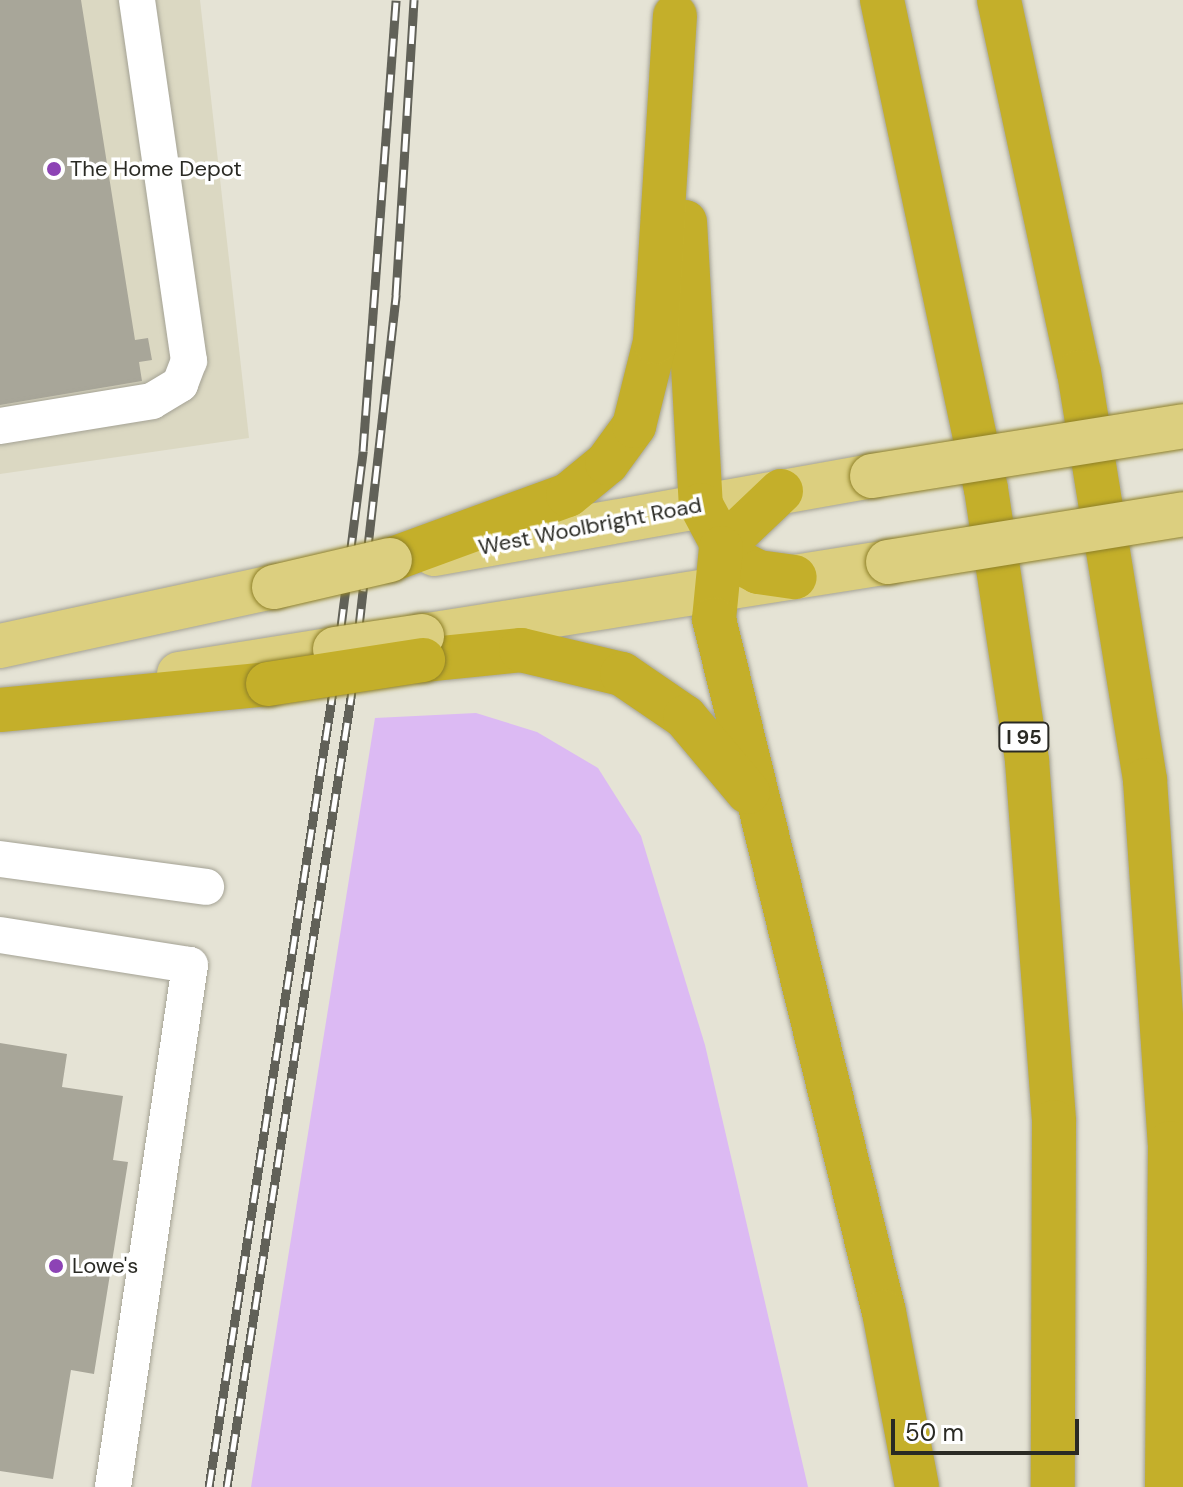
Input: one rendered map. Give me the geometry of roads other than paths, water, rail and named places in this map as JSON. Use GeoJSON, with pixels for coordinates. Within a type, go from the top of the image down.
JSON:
{"type":"FeatureCollection","features":[{"type":"Feature","properties":{"kind":"highway","name":"I 95"},"geometry":{"type":"LineString","coordinates":[[882,0],[986,489],[1029,777],[1056,1168],[1053,1487]]}},
{"type":"Feature","properties":{"kind":"highway"},"geometry":{"type":"LineString","coordinates":[[999,0],[1082,386],[1145,780],[1170,1143],[1167,1487]]}},
{"type":"Feature","properties":{"kind":"highway"},"geometry":{"type":"LineString","coordinates":[[674,8],[701,505],[721,548],[758,572],[795,577]]}},
{"type":"Feature","properties":{"kind":"highway"},"geometry":{"type":"LineString","coordinates":[[390,560],[439,548],[568,495],[607,463],[634,426],[655,342],[674,8]]}},
{"type":"Feature","properties":{"kind":"highway"},"geometry":{"type":"LineString","coordinates":[[781,491],[721,548],[712,590],[760,808],[881,1299],[917,1487]]}},
{"type":"Feature","properties":{"kind":"highway"},"geometry":{"type":"LineString","coordinates":[[0,710],[423,648],[521,650],[622,674],[685,717],[760,808]]}},
{"type":"Feature","properties":{"kind":"main road","name":"West Woolbright Road"},"geometry":{"type":"LineString","coordinates":[[439,548],[1183,426]]}},
{"type":"Feature","properties":{"kind":"main road"},"geometry":{"type":"LineString","coordinates":[[423,648],[712,590],[1183,514]]}},
{"type":"Feature","properties":{"kind":"main road"},"geometry":{"type":"LineString","coordinates":[[0,646],[390,560]]}},
{"type":"Feature","properties":{"kind":"lane"},"geometry":{"type":"LineString","coordinates":[[0,426],[152,401],[180,384],[189,361],[137,0]]}},
{"type":"Feature","properties":{"kind":"lane"},"geometry":{"type":"LineString","coordinates":[[0,859],[206,887]]}},
{"type":"Feature","properties":{"kind":"lane"},"geometry":{"type":"LineString","coordinates":[[0,935],[190,965],[113,1487]]}},
{"type":"Feature","properties":{"kind":"railway"},"geometry":{"type":"LineString","coordinates":[[209,1487],[332,698],[363,451],[396,0]]}},
{"type":"Feature","properties":{"kind":"railway"},"geometry":{"type":"LineString","coordinates":[[227,1487],[351,698],[396,295],[414,0]]}},
{"type":"Feature","properties":{"kind":"place","name":"The Home Depot"},"geometry":{"type":"Point","coordinates":[54,169]}},
{"type":"Feature","properties":{"kind":"place","name":"Lowe's"},"geometry":{"type":"Point","coordinates":[56,1266]}}]}
